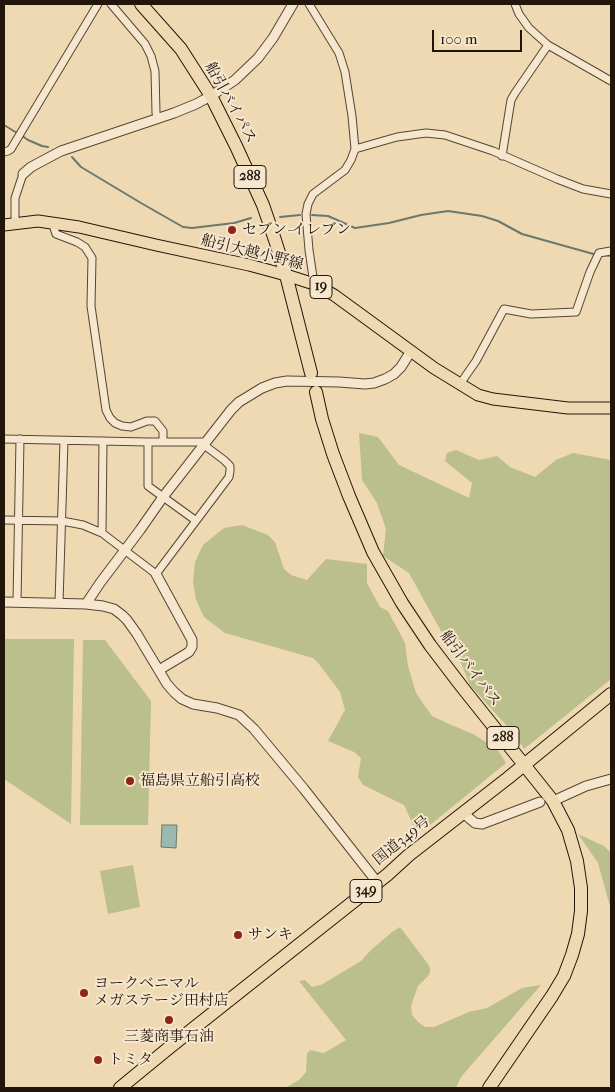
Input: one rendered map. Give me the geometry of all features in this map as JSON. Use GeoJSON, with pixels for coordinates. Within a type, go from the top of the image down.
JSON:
{"type":"FeatureCollection","features":[{"type":"Feature","properties":{"kind":"highway","name":"船引バイパス"},"geometry":{"type":"LineString","coordinates":[[141,4],[181,49],[212,96],[236,146],[263,205],[286,275],[311,374]]}},
{"type":"Feature","properties":{"kind":"highway","name":"船引バイパス"},"geometry":{"type":"LineString","coordinates":[[316,392],[333,454],[348,496],[373,552],[402,603],[430,645],[462,688],[524,764],[547,802],[568,830],[577,861],[581,888],[581,911],[578,934],[572,955],[552,996],[489,1088]]}},
{"type":"Feature","properties":{"kind":"highway","name":"国道349号"},"geometry":{"type":"LineString","coordinates":[[120,1088],[611,694]]}},
{"type":"Feature","properties":{"kind":"main road","name":"船引大越小野線"},"geometry":{"type":"LineString","coordinates":[[10,224],[38,221],[52,222],[249,265],[286,275],[314,284],[334,295],[434,368],[478,395],[493,399],[568,408],[611,408]]}},
{"type":"Feature","properties":{"kind":"street"},"geometry":{"type":"LineString","coordinates":[[4,152],[11,149],[98,4]]}},
{"type":"Feature","properties":{"kind":"street"},"geometry":{"type":"LineString","coordinates":[[111,4],[146,44],[151,56],[155,72],[156,113],[158,118]]}},
{"type":"Feature","properties":{"kind":"street"},"geometry":{"type":"LineString","coordinates":[[10,224],[22,174],[31,167],[61,151],[158,118],[212,96],[235,80],[258,58],[273,38],[293,4]]}},
{"type":"Feature","properties":{"kind":"street"},"geometry":{"type":"LineString","coordinates":[[309,4],[339,53],[345,72],[355,149],[345,170],[313,194],[308,204],[306,214],[314,284]]}},
{"type":"Feature","properties":{"kind":"street"},"geometry":{"type":"LineString","coordinates":[[515,4],[519,14],[529,28],[548,45],[611,81]]}},
{"type":"Feature","properties":{"kind":"street"},"geometry":{"type":"LineString","coordinates":[[502,156],[511,100],[548,45]]}},
{"type":"Feature","properties":{"kind":"street"},"geometry":{"type":"LineString","coordinates":[[355,149],[397,137],[426,133],[445,135],[462,140],[583,190],[611,194]]}},
{"type":"Feature","properties":{"kind":"street"},"geometry":{"type":"LineString","coordinates":[[52,222],[56,234],[85,247],[92,258],[91,306],[98,365],[106,410],[110,418],[115,423],[131,427],[148,421],[155,421],[163,431],[163,442]]}},
{"type":"Feature","properties":{"kind":"street"},"geometry":{"type":"LineString","coordinates":[[460,384],[476,361],[504,309],[531,314],[576,312],[590,272],[600,253],[611,252]]}},
{"type":"Feature","properties":{"kind":"street"},"geometry":{"type":"LineString","coordinates":[[86,604],[163,497],[231,410],[240,402],[262,388],[287,381],[374,383],[394,374],[411,351]]}},
{"type":"Feature","properties":{"kind":"street"},"geometry":{"type":"LineString","coordinates":[[4,439],[205,444],[224,460],[230,466],[229,477],[156,574]]}},
{"type":"Feature","properties":{"kind":"street"},"geometry":{"type":"LineString","coordinates":[[18,602],[20,439]]}},
{"type":"Feature","properties":{"kind":"street"},"geometry":{"type":"LineString","coordinates":[[59,602],[64,441]]}},
{"type":"Feature","properties":{"kind":"street"},"geometry":{"type":"LineString","coordinates":[[102,533],[103,441]]}},
{"type":"Feature","properties":{"kind":"street"},"geometry":{"type":"LineString","coordinates":[[148,442],[148,486],[196,520]]}},
{"type":"Feature","properties":{"kind":"street"},"geometry":{"type":"LineString","coordinates":[[4,520],[62,521],[83,524],[102,533],[156,574],[192,640],[192,648],[189,652],[159,670]]}},
{"type":"Feature","properties":{"kind":"street"},"geometry":{"type":"LineString","coordinates":[[4,602],[86,604],[114,609],[122,615],[134,630],[168,684],[182,699],[192,704],[217,708],[238,715],[254,729],[377,882]]}},
{"type":"Feature","properties":{"kind":"street"},"geometry":{"type":"LineString","coordinates":[[463,813],[475,823],[482,824],[547,802],[586,786],[611,779]]}},
{"type":"Feature","properties":{"kind":"green space"},"geometry":{"type":"Polygon","coordinates":[[[359,433],[378,437],[399,465],[469,498],[472,483],[445,461],[447,453],[456,450],[479,460],[497,456],[510,467],[535,477],[556,460],[573,453],[611,460],[611,679],[524,749],[515,735],[470,685],[459,658],[441,631],[409,573],[383,556],[386,529],[377,503],[362,480],[359,433]]]}},
{"type":"Feature","properties":{"kind":"green space"},"geometry":{"type":"Polygon","coordinates":[[[242,525],[268,535],[275,542],[284,569],[291,575],[307,580],[326,559],[367,564],[367,583],[380,607],[388,611],[405,643],[408,666],[416,693],[432,716],[473,734],[497,749],[506,763],[424,830],[415,829],[404,805],[363,785],[358,777],[361,758],[354,752],[328,741],[345,710],[340,692],[319,664],[313,658],[225,633],[204,617],[196,600],[193,582],[195,562],[203,545],[224,528],[242,525]]]}},
{"type":"Feature","properties":{"kind":"green space"},"geometry":{"type":"Polygon","coordinates":[[[4,639],[74,639],[71,824],[4,779],[4,639]]]}},
{"type":"Feature","properties":{"kind":"green space"},"geometry":{"type":"Polygon","coordinates":[[[83,640],[105,640],[151,701],[148,825],[80,825],[83,640]]]}},
{"type":"Feature","properties":{"kind":"green space"},"geometry":{"type":"Polygon","coordinates":[[[578,834],[604,846],[611,853],[611,910],[598,863],[578,834]]]}},
{"type":"Feature","properties":{"kind":"green space"},"geometry":{"type":"Polygon","coordinates":[[[133,865],[140,907],[108,914],[100,871],[133,865]]]}},
{"type":"Feature","properties":{"kind":"green space"},"geometry":{"type":"Polygon","coordinates":[[[400,927],[430,968],[428,976],[418,986],[411,1006],[412,1015],[425,1027],[434,1027],[469,1012],[487,1008],[522,988],[541,985],[461,1077],[456,1088],[285,1088],[299,1080],[306,1072],[307,1054],[310,1050],[324,1053],[346,1040],[299,981],[305,980],[312,987],[321,985],[361,961],[371,950],[400,927]]]}},
{"type":"Feature","properties":{"kind":"water"},"geometry":{"type":"Polygon","coordinates":[[[162,825],[177,825],[176,848],[161,847],[162,825]]]}},
{"type":"Feature","properties":{"kind":"waterway"},"geometry":{"type":"LineString","coordinates":[[4,125],[17,133]]}},
{"type":"Feature","properties":{"kind":"waterway"},"geometry":{"type":"LineString","coordinates":[[21,135],[28,140],[48,147]]}},
{"type":"Feature","properties":{"kind":"waterway"},"geometry":{"type":"LineString","coordinates":[[72,157],[81,167],[183,227],[192,228],[234,223],[251,218]]}},
{"type":"Feature","properties":{"kind":"waterway"},"geometry":{"type":"LineString","coordinates":[[312,215],[328,216],[355,228],[448,211],[482,216],[498,221],[522,234],[597,255]]}},
{"type":"Feature","properties":{"kind":"waterway"},"geometry":{"type":"LineString","coordinates":[[280,217],[300,215]]}},
{"type":"Feature","properties":{"kind":"waterway"},"geometry":{"type":"LineString","coordinates":[[604,255],[611,256]]}},
{"type":"Feature","properties":{"kind":"place","name":"セブン-イレブン"},"geometry":{"type":"Point","coordinates":[232,230]}},
{"type":"Feature","properties":{"kind":"place","name":"福島県立船引高校"},"geometry":{"type":"Point","coordinates":[130,781]}},
{"type":"Feature","properties":{"kind":"place","name":"サンキ"},"geometry":{"type":"Point","coordinates":[238,935]}},
{"type":"Feature","properties":{"kind":"place","name":"ヨークベニマル メガステージ田村店"},"geometry":{"type":"Point","coordinates":[84,993]}},
{"type":"Feature","properties":{"kind":"place","name":"三菱商事石油"},"geometry":{"type":"Point","coordinates":[169,1020]}},
{"type":"Feature","properties":{"kind":"place","name":"トミタ"},"geometry":{"type":"Point","coordinates":[98,1060]}}]}
